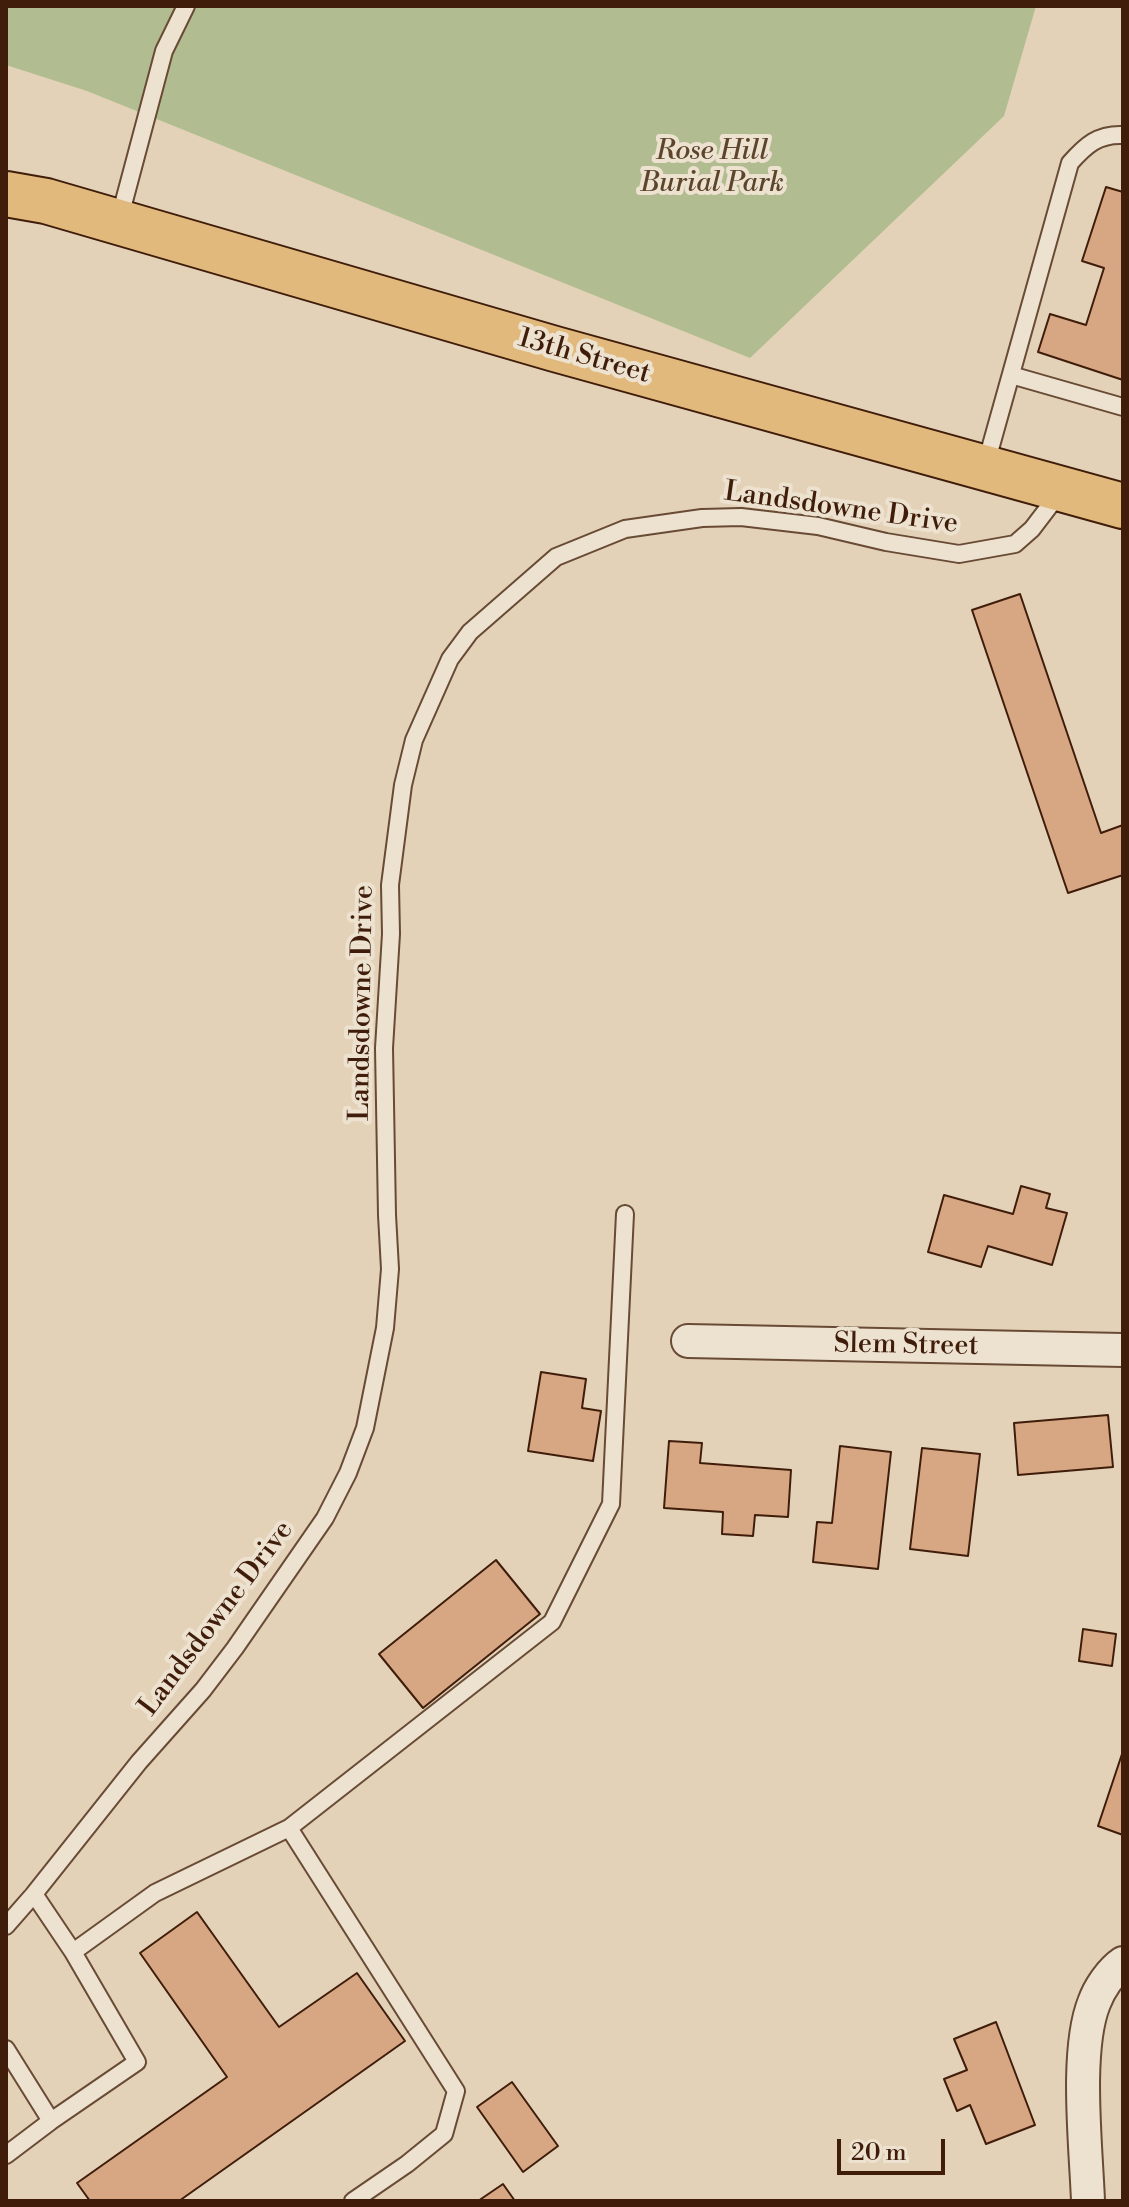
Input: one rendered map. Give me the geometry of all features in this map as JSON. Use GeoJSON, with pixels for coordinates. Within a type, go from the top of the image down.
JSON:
{"type":"FeatureCollection","features":[{"type":"Feature","properties":{"kind":"main road","name":"13th Street"},"geometry":{"type":"LineString","coordinates":[[6,182],[26,197],[555,349],[1123,506]]}},
{"type":"Feature","properties":{"kind":"street","name":"Slem Street"},"geometry":{"type":"LineString","coordinates":[[688,1341],[1123,1350]]}},
{"type":"Feature","properties":{"kind":"street"},"geometry":{"type":"LineString","coordinates":[[1088,2201],[1085,2041],[1094,2002],[1115,1969],[1123,1963]]}},
{"type":"Feature","properties":{"kind":"lane"},"geometry":{"type":"LineString","coordinates":[[118,221],[164,51],[186,6]]}},
{"type":"Feature","properties":{"kind":"lane"},"geometry":{"type":"LineString","coordinates":[[985,469],[1070,163],[1086,145],[1108,135],[1123,135]]}},
{"type":"Feature","properties":{"kind":"lane"},"geometry":{"type":"LineString","coordinates":[[1011,375],[1123,407]]}},
{"type":"Feature","properties":{"kind":"lane","name":"Landsdowne Drive"},"geometry":{"type":"LineString","coordinates":[[6,1926],[235,1648],[325,1518],[348,1473],[365,1428],[385,1328],[390,1269],[384,1048],[391,934],[390,885],[403,785],[414,740],[450,659],[470,632],[556,557],[625,529],[702,518],[741,517],[818,526],[886,542],[959,554],[1015,544],[1032,529],[1062,490]]}},
{"type":"Feature","properties":{"kind":"lane"},"geometry":{"type":"LineString","coordinates":[[73,1952],[155,1893],[289,1828],[552,1622],[611,1504],[625,1214]]}},
{"type":"Feature","properties":{"kind":"lane"},"geometry":{"type":"LineString","coordinates":[[289,1828],[456,2091],[444,2134],[353,2201]]}},
{"type":"Feature","properties":{"kind":"lane"},"geometry":{"type":"LineString","coordinates":[[6,2155],[137,2062],[73,1952],[34,1894]]}},
{"type":"Feature","properties":{"kind":"lane"},"geometry":{"type":"LineString","coordinates":[[6,2049],[51,2121]]}},
{"type":"Feature","properties":{"kind":"green space","name":"Rose Hill Burial Park"},"geometry":{"type":"Polygon","coordinates":[[[6,6],[1036,6],[1004,116],[750,358],[87,91],[6,65],[6,6]]]}},
{"type":"Feature","properties":{"kind":"building"},"geometry":{"type":"Polygon","coordinates":[[[1106,187],[1123,192],[1123,380],[1038,352],[1050,314],[1086,325],[1104,268],[1082,261],[1106,187]]]}},
{"type":"Feature","properties":{"kind":"building"},"geometry":{"type":"Polygon","coordinates":[[[1020,594],[1101,833],[1123,825],[1123,875],[1068,893],[972,610],[1020,594]]]}},
{"type":"Feature","properties":{"kind":"building"},"geometry":{"type":"Polygon","coordinates":[[[1021,1186],[1050,1194],[1046,1208],[1067,1213],[1052,1265],[988,1246],[981,1267],[928,1252],[944,1195],[1013,1214],[1021,1186]]]}},
{"type":"Feature","properties":{"kind":"building"},"geometry":{"type":"Polygon","coordinates":[[[541,1372],[586,1379],[582,1408],[601,1411],[593,1461],[528,1451],[541,1372]]]}},
{"type":"Feature","properties":{"kind":"building"},"geometry":{"type":"Polygon","coordinates":[[[1108,1415],[1113,1467],[1018,1475],[1014,1423],[1108,1415]]]}},
{"type":"Feature","properties":{"kind":"building"},"geometry":{"type":"Polygon","coordinates":[[[669,1441],[702,1443],[700,1463],[791,1470],[788,1517],[755,1515],[753,1536],[722,1534],[723,1512],[664,1508],[669,1441]]]}},
{"type":"Feature","properties":{"kind":"building"},"geometry":{"type":"Polygon","coordinates":[[[840,1446],[891,1452],[878,1569],[813,1562],[817,1522],[832,1523],[840,1446]]]}},
{"type":"Feature","properties":{"kind":"building"},"geometry":{"type":"Polygon","coordinates":[[[922,1448],[980,1454],[968,1556],[910,1549],[922,1448]]]}},
{"type":"Feature","properties":{"kind":"building"},"geometry":{"type":"Polygon","coordinates":[[[496,1560],[540,1614],[423,1708],[379,1654],[496,1560]]]}},
{"type":"Feature","properties":{"kind":"building"},"geometry":{"type":"Polygon","coordinates":[[[1083,1629],[1116,1634],[1112,1666],[1079,1661],[1083,1629]]]}},
{"type":"Feature","properties":{"kind":"building"},"geometry":{"type":"Polygon","coordinates":[[[1123,1751],[1123,1835],[1098,1826],[1123,1751]]]}},
{"type":"Feature","properties":{"kind":"building"},"geometry":{"type":"Polygon","coordinates":[[[197,1912],[279,2027],[357,1973],[405,2041],[179,2201],[90,2201],[77,2183],[227,2077],[140,1953],[197,1912]]]}},
{"type":"Feature","properties":{"kind":"building"},"geometry":{"type":"Polygon","coordinates":[[[996,2022],[1035,2125],[986,2144],[970,2105],[957,2111],[944,2079],[967,2070],[954,2039],[996,2022]]]}},
{"type":"Feature","properties":{"kind":"building"},"geometry":{"type":"Polygon","coordinates":[[[512,2082],[558,2146],[523,2172],[477,2107],[512,2082]]]}},
{"type":"Feature","properties":{"kind":"building"},"geometry":{"type":"Polygon","coordinates":[[[503,2184],[515,2201],[478,2201],[503,2184]]]}}]}
